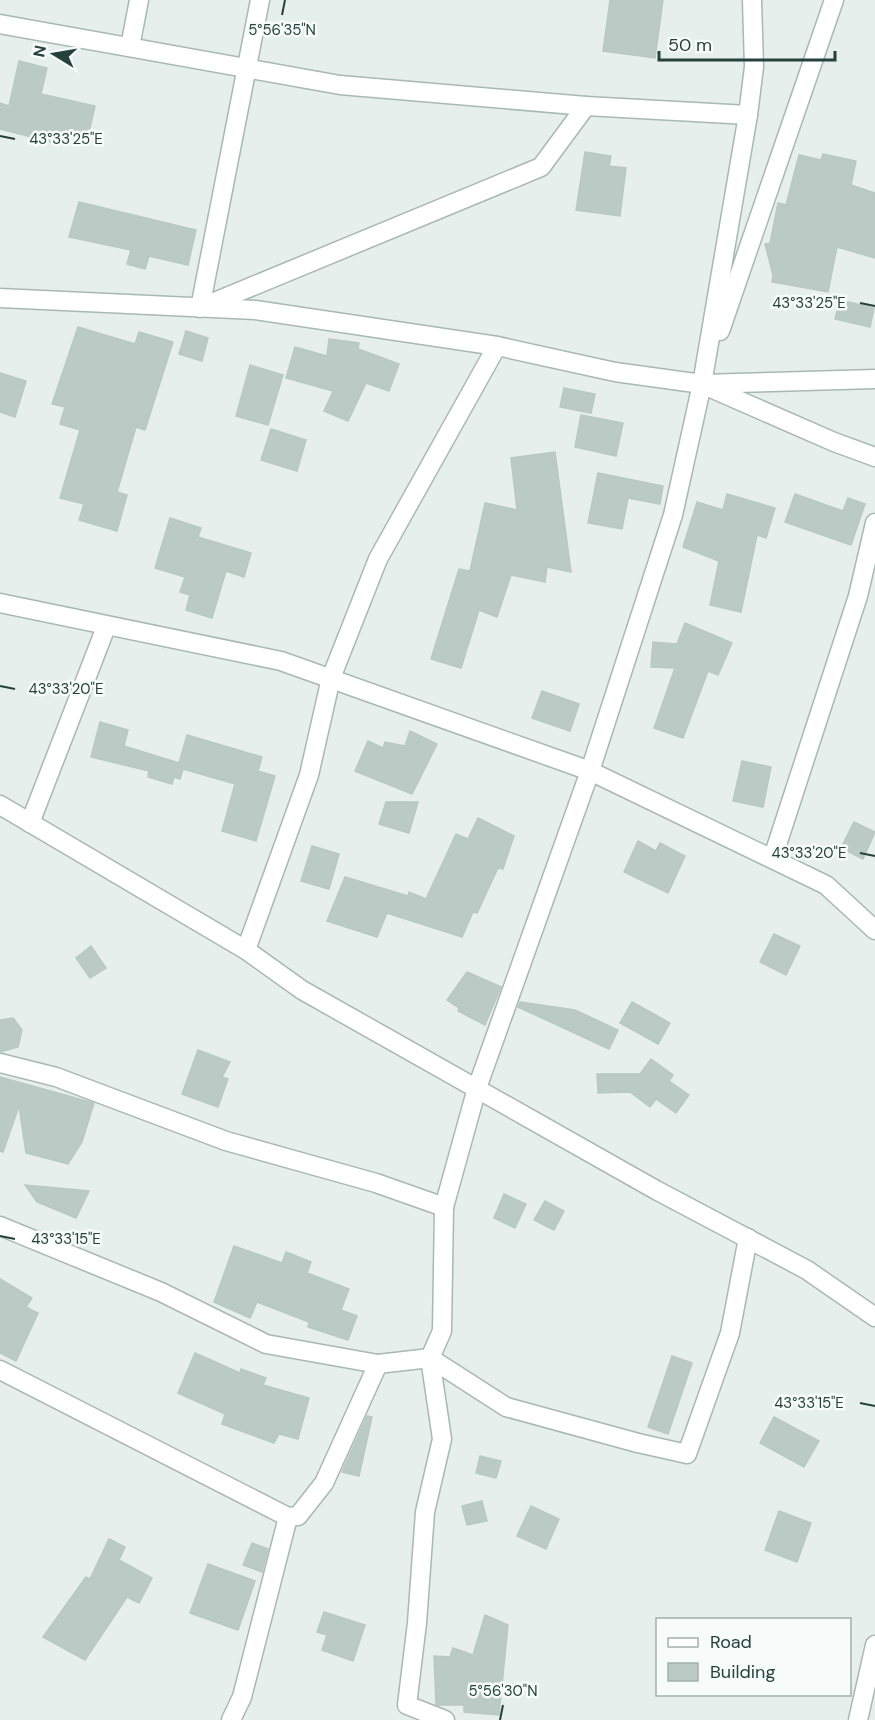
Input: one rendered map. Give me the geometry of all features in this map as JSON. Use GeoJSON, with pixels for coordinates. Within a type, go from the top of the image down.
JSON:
{"type":"FeatureCollection","features":[{"type":"Feature","properties":{"kind":"street"},"geometry":{"type":"LineString","coordinates":[[130,47],[139,0]]}},
{"type":"Feature","properties":{"kind":"street"},"geometry":{"type":"LineString","coordinates":[[200,308],[260,0]]}},
{"type":"Feature","properties":{"kind":"street"},"geometry":{"type":"LineString","coordinates":[[445,1720],[407,1705],[417,1623],[425,1512],[442,1439],[430,1358],[442,1331],[444,1207],[477,1088],[590,771],[673,515],[702,384],[748,115],[754,67],[752,0]]}},
{"type":"Feature","properties":{"kind":"street"},"geometry":{"type":"LineString","coordinates":[[702,384],[834,0]]}},
{"type":"Feature","properties":{"kind":"street"},"geometry":{"type":"LineString","coordinates":[[0,24],[340,86],[585,106],[748,115]]}},
{"type":"Feature","properties":{"kind":"street"},"geometry":{"type":"LineString","coordinates":[[200,308],[541,167],[585,106]]}},
{"type":"Feature","properties":{"kind":"street"},"geometry":{"type":"LineString","coordinates":[[0,298],[255,310],[497,346],[615,372],[702,384],[875,379]]}},
{"type":"Feature","properties":{"kind":"street"},"geometry":{"type":"LineString","coordinates":[[246,950],[309,774],[331,678],[378,559],[497,346]]}},
{"type":"Feature","properties":{"kind":"street"},"geometry":{"type":"LineString","coordinates":[[702,384],[834,442],[875,457]]}},
{"type":"Feature","properties":{"kind":"street"},"geometry":{"type":"LineString","coordinates":[[773,857],[858,596],[875,523]]}},
{"type":"Feature","properties":{"kind":"street"},"geometry":{"type":"LineString","coordinates":[[0,603],[281,662],[590,771],[773,857],[826,885],[875,930]]}},
{"type":"Feature","properties":{"kind":"street"},"geometry":{"type":"LineString","coordinates":[[30,823],[106,627]]}},
{"type":"Feature","properties":{"kind":"street"},"geometry":{"type":"LineString","coordinates":[[0,806],[246,950],[302,990],[656,1190],[807,1270],[875,1317]]}},
{"type":"Feature","properties":{"kind":"street"},"geometry":{"type":"LineString","coordinates":[[0,1063],[56,1077],[226,1141],[375,1183],[444,1207]]}},
{"type":"Feature","properties":{"kind":"street"},"geometry":{"type":"LineString","coordinates":[[0,1226],[161,1292],[266,1344],[378,1364],[430,1358],[506,1407],[687,1454],[730,1333],[748,1238]]}},
{"type":"Feature","properties":{"kind":"street"},"geometry":{"type":"LineString","coordinates":[[0,1370],[288,1517],[298,1516],[324,1483],[378,1364]]}},
{"type":"Feature","properties":{"kind":"street"},"geometry":{"type":"LineString","coordinates":[[231,1720],[242,1697],[288,1517]]}},
{"type":"Feature","properties":{"kind":"street"},"geometry":{"type":"LineString","coordinates":[[858,1720],[875,1645]]}},
{"type":"Feature","properties":{"kind":"building"},"geometry":{"type":"Polygon","coordinates":[[[610,0],[663,0],[655,58],[603,51],[610,0]]]}},
{"type":"Feature","properties":{"kind":"building"},"geometry":{"type":"Polygon","coordinates":[[[19,61],[47,68],[41,94],[95,106],[87,141],[54,133],[51,142],[0,129],[0,103],[9,106],[19,61]]]}},
{"type":"Feature","properties":{"kind":"building"},"geometry":{"type":"Polygon","coordinates":[[[585,152],[611,156],[609,166],[626,168],[620,216],[576,210],[585,152]]]}},
{"type":"Feature","properties":{"kind":"building"},"geometry":{"type":"Polygon","coordinates":[[[823,154],[856,161],[851,185],[875,193],[875,258],[837,247],[828,292],[772,282],[773,275],[765,244],[770,243],[778,203],[786,205],[799,155],[821,160],[823,154]]]}},
{"type":"Feature","properties":{"kind":"building"},"geometry":{"type":"Polygon","coordinates":[[[79,202],[196,230],[188,265],[149,256],[145,269],[127,264],[131,250],[69,237],[79,202]]]}},
{"type":"Feature","properties":{"kind":"building"},"geometry":{"type":"Polygon","coordinates":[[[840,300],[874,308],[870,327],[835,319],[840,300]]]}},
{"type":"Feature","properties":{"kind":"building"},"geometry":{"type":"Polygon","coordinates":[[[78,327],[135,344],[139,332],[173,342],[145,430],[136,427],[117,492],[127,495],[117,531],[79,520],[84,504],[60,498],[80,430],[60,424],[65,407],[52,404],[78,327]]]}},
{"type":"Feature","properties":{"kind":"building"},"geometry":{"type":"Polygon","coordinates":[[[186,331],[208,338],[202,361],[179,354],[186,331]]]}},
{"type":"Feature","properties":{"kind":"building"},"geometry":{"type":"Polygon","coordinates":[[[329,339],[359,343],[358,349],[399,364],[389,391],[366,383],[348,421],[324,411],[333,391],[286,378],[295,347],[327,356],[329,339]]]}},
{"type":"Feature","properties":{"kind":"building"},"geometry":{"type":"Polygon","coordinates":[[[250,365],[283,375],[268,425],[236,416],[250,365]]]}},
{"type":"Feature","properties":{"kind":"building"},"geometry":{"type":"Polygon","coordinates":[[[0,373],[26,381],[15,417],[0,412],[0,373]]]}},
{"type":"Feature","properties":{"kind":"building"},"geometry":{"type":"Polygon","coordinates":[[[564,388],[595,394],[591,413],[560,407],[564,388]]]}},
{"type":"Feature","properties":{"kind":"building"},"geometry":{"type":"Polygon","coordinates":[[[581,415],[623,423],[616,456],[575,447],[581,415]]]}},
{"type":"Feature","properties":{"kind":"building"},"geometry":{"type":"Polygon","coordinates":[[[271,429],[306,440],[297,471],[261,460],[271,429]]]}},
{"type":"Feature","properties":{"kind":"building"},"geometry":{"type":"Polygon","coordinates":[[[555,452],[571,572],[547,567],[545,582],[511,575],[497,617],[479,610],[461,668],[431,659],[459,569],[470,571],[485,503],[517,510],[511,458],[555,452]]]}},
{"type":"Feature","properties":{"kind":"building"},"geometry":{"type":"Polygon","coordinates":[[[598,473],[663,486],[660,504],[628,498],[622,529],[588,523],[598,473]]]}},
{"type":"Feature","properties":{"kind":"building"},"geometry":{"type":"Polygon","coordinates":[[[727,494],[775,508],[766,538],[757,535],[741,612],[710,605],[719,561],[683,547],[697,502],[723,510],[727,494]]]}},
{"type":"Feature","properties":{"kind":"building"},"geometry":{"type":"Polygon","coordinates":[[[795,494],[843,511],[848,498],[865,504],[851,545],[785,522],[795,494]]]}},
{"type":"Feature","properties":{"kind":"building"},"geometry":{"type":"Polygon","coordinates":[[[170,518],[201,528],[198,537],[251,553],[244,577],[226,571],[212,618],[186,610],[190,595],[180,592],[185,577],[155,568],[170,518]]]}},
{"type":"Feature","properties":{"kind":"building"},"geometry":{"type":"Polygon","coordinates":[[[685,623],[732,643],[718,675],[708,671],[683,738],[654,728],[675,668],[651,667],[653,642],[677,644],[685,623]]]}},
{"type":"Feature","properties":{"kind":"building"},"geometry":{"type":"Polygon","coordinates":[[[542,691],[579,704],[570,731],[532,718],[542,691]]]}},
{"type":"Feature","properties":{"kind":"building"},"geometry":{"type":"Polygon","coordinates":[[[100,722],[128,730],[124,746],[179,763],[187,735],[262,757],[258,771],[275,776],[256,841],[222,831],[235,784],[183,769],[180,779],[174,777],[172,784],[148,777],[149,771],[91,757],[100,722]]]}},
{"type":"Feature","properties":{"kind":"building"},"geometry":{"type":"Polygon","coordinates":[[[410,731],[437,744],[412,794],[355,771],[368,741],[383,748],[385,742],[405,746],[410,731]]]}},
{"type":"Feature","properties":{"kind":"building"},"geometry":{"type":"Polygon","coordinates":[[[742,761],[771,767],[763,807],[733,801],[742,761]]]}},
{"type":"Feature","properties":{"kind":"building"},"geometry":{"type":"Polygon","coordinates":[[[386,802],[418,802],[409,833],[379,824],[386,802]]]}},
{"type":"Feature","properties":{"kind":"building"},"geometry":{"type":"Polygon","coordinates":[[[478,818],[514,836],[503,869],[498,868],[477,913],[473,912],[462,937],[387,913],[377,937],[327,921],[345,877],[408,896],[409,892],[426,899],[456,834],[468,839],[478,818]]]}},
{"type":"Feature","properties":{"kind":"building"},"geometry":{"type":"Polygon","coordinates":[[[854,822],[875,832],[863,859],[841,848],[854,822]]]}},
{"type":"Feature","properties":{"kind":"building"},"geometry":{"type":"Polygon","coordinates":[[[638,841],[656,851],[660,843],[685,856],[668,893],[624,872],[638,841]]]}},
{"type":"Feature","properties":{"kind":"building"},"geometry":{"type":"Polygon","coordinates":[[[312,846],[339,854],[329,889],[301,881],[312,846]]]}},
{"type":"Feature","properties":{"kind":"building"},"geometry":{"type":"Polygon","coordinates":[[[774,934],[800,946],[786,975],[760,962],[774,934]]]}},
{"type":"Feature","properties":{"kind":"building"},"geometry":{"type":"Polygon","coordinates":[[[91,946],[106,968],[90,978],[76,958],[91,946]]]}},
{"type":"Feature","properties":{"kind":"building"},"geometry":{"type":"Polygon","coordinates":[[[467,972],[501,987],[485,1025],[458,1011],[459,1008],[447,1000],[467,972]]]}},
{"type":"Feature","properties":{"kind":"building"},"geometry":{"type":"Polygon","coordinates":[[[520,1002],[575,1010],[618,1030],[609,1049],[518,1007],[520,1002]]]}},
{"type":"Feature","properties":{"kind":"building"},"geometry":{"type":"Polygon","coordinates":[[[632,1002],[670,1023],[658,1044],[620,1023],[632,1002]]]}},
{"type":"Feature","properties":{"kind":"building"},"geometry":{"type":"Polygon","coordinates":[[[13,1018],[22,1030],[18,1047],[0,1052],[0,1020],[13,1018]]]}},
{"type":"Feature","properties":{"kind":"building"},"geometry":{"type":"Polygon","coordinates":[[[198,1050],[230,1062],[222,1077],[228,1079],[218,1107],[182,1094],[198,1050]]]}},
{"type":"Feature","properties":{"kind":"building"},"geometry":{"type":"Polygon","coordinates":[[[651,1059],[673,1075],[669,1081],[689,1095],[676,1113],[656,1099],[650,1107],[630,1092],[598,1093],[597,1074],[640,1074],[651,1059]]]}},
{"type":"Feature","properties":{"kind":"building"},"geometry":{"type":"Polygon","coordinates":[[[0,1077],[94,1103],[82,1142],[68,1164],[26,1153],[19,1106],[3,1152],[0,1151],[0,1077]]]}},
{"type":"Feature","properties":{"kind":"building"},"geometry":{"type":"Polygon","coordinates":[[[25,1185],[89,1191],[76,1218],[37,1202],[25,1185]]]}},
{"type":"Feature","properties":{"kind":"building"},"geometry":{"type":"Polygon","coordinates":[[[504,1194],[526,1204],[515,1228],[494,1218],[504,1194]]]}},
{"type":"Feature","properties":{"kind":"building"},"geometry":{"type":"Polygon","coordinates":[[[545,1201],[564,1211],[554,1230],[534,1220],[545,1201]]]}},
{"type":"Feature","properties":{"kind":"building"},"geometry":{"type":"Polygon","coordinates":[[[234,1246],[282,1263],[286,1252],[311,1262],[307,1273],[349,1289],[341,1310],[357,1316],[348,1340],[308,1327],[309,1322],[257,1302],[250,1318],[214,1302],[234,1246]]]}},
{"type":"Feature","properties":{"kind":"building"},"geometry":{"type":"Polygon","coordinates":[[[0,1279],[32,1298],[26,1307],[38,1313],[16,1361],[0,1353],[0,1279]]]}},
{"type":"Feature","properties":{"kind":"building"},"geometry":{"type":"Polygon","coordinates":[[[195,1353],[240,1373],[241,1369],[266,1378],[263,1385],[309,1398],[298,1439],[279,1434],[274,1443],[222,1424],[225,1414],[178,1393],[195,1353]]]}},
{"type":"Feature","properties":{"kind":"building"},"geometry":{"type":"Polygon","coordinates":[[[672,1356],[692,1363],[668,1434],[648,1427],[672,1356]]]}},
{"type":"Feature","properties":{"kind":"building"},"geometry":{"type":"Polygon","coordinates":[[[367,1416],[372,1417],[359,1476],[342,1472],[367,1416]]]}},
{"type":"Feature","properties":{"kind":"building"},"geometry":{"type":"Polygon","coordinates":[[[774,1417],[819,1441],[804,1467],[760,1443],[774,1417]]]}},
{"type":"Feature","properties":{"kind":"building"},"geometry":{"type":"Polygon","coordinates":[[[480,1456],[501,1461],[496,1478],[476,1473],[480,1456]]]}},
{"type":"Feature","properties":{"kind":"building"},"geometry":{"type":"Polygon","coordinates":[[[482,1501],[487,1521],[467,1525],[462,1506],[482,1501]]]}},
{"type":"Feature","properties":{"kind":"building"},"geometry":{"type":"Polygon","coordinates":[[[531,1506],[559,1519],[546,1549],[517,1536],[531,1506]]]}},
{"type":"Feature","properties":{"kind":"building"},"geometry":{"type":"Polygon","coordinates":[[[779,1511],[811,1523],[797,1562],[765,1550],[779,1511]]]}},
{"type":"Feature","properties":{"kind":"building"},"geometry":{"type":"Polygon","coordinates":[[[109,1539],[125,1547],[119,1560],[152,1578],[139,1603],[127,1597],[85,1660],[43,1637],[86,1577],[90,1579],[109,1539]]]}},
{"type":"Feature","properties":{"kind":"building"},"geometry":{"type":"Polygon","coordinates":[[[252,1543],[268,1549],[262,1572],[243,1565],[252,1543]]]}},
{"type":"Feature","properties":{"kind":"building"},"geometry":{"type":"Polygon","coordinates":[[[208,1564],[255,1581],[238,1630],[190,1613],[208,1564]]]}},
{"type":"Feature","properties":{"kind":"building"},"geometry":{"type":"Polygon","coordinates":[[[324,1612],[365,1625],[353,1661],[322,1650],[327,1635],[317,1632],[324,1612]]]}},
{"type":"Feature","properties":{"kind":"building"},"geometry":{"type":"Polygon","coordinates":[[[485,1615],[508,1625],[499,1715],[464,1712],[464,1705],[436,1705],[434,1656],[450,1657],[453,1648],[473,1655],[485,1615]]]}}]}
